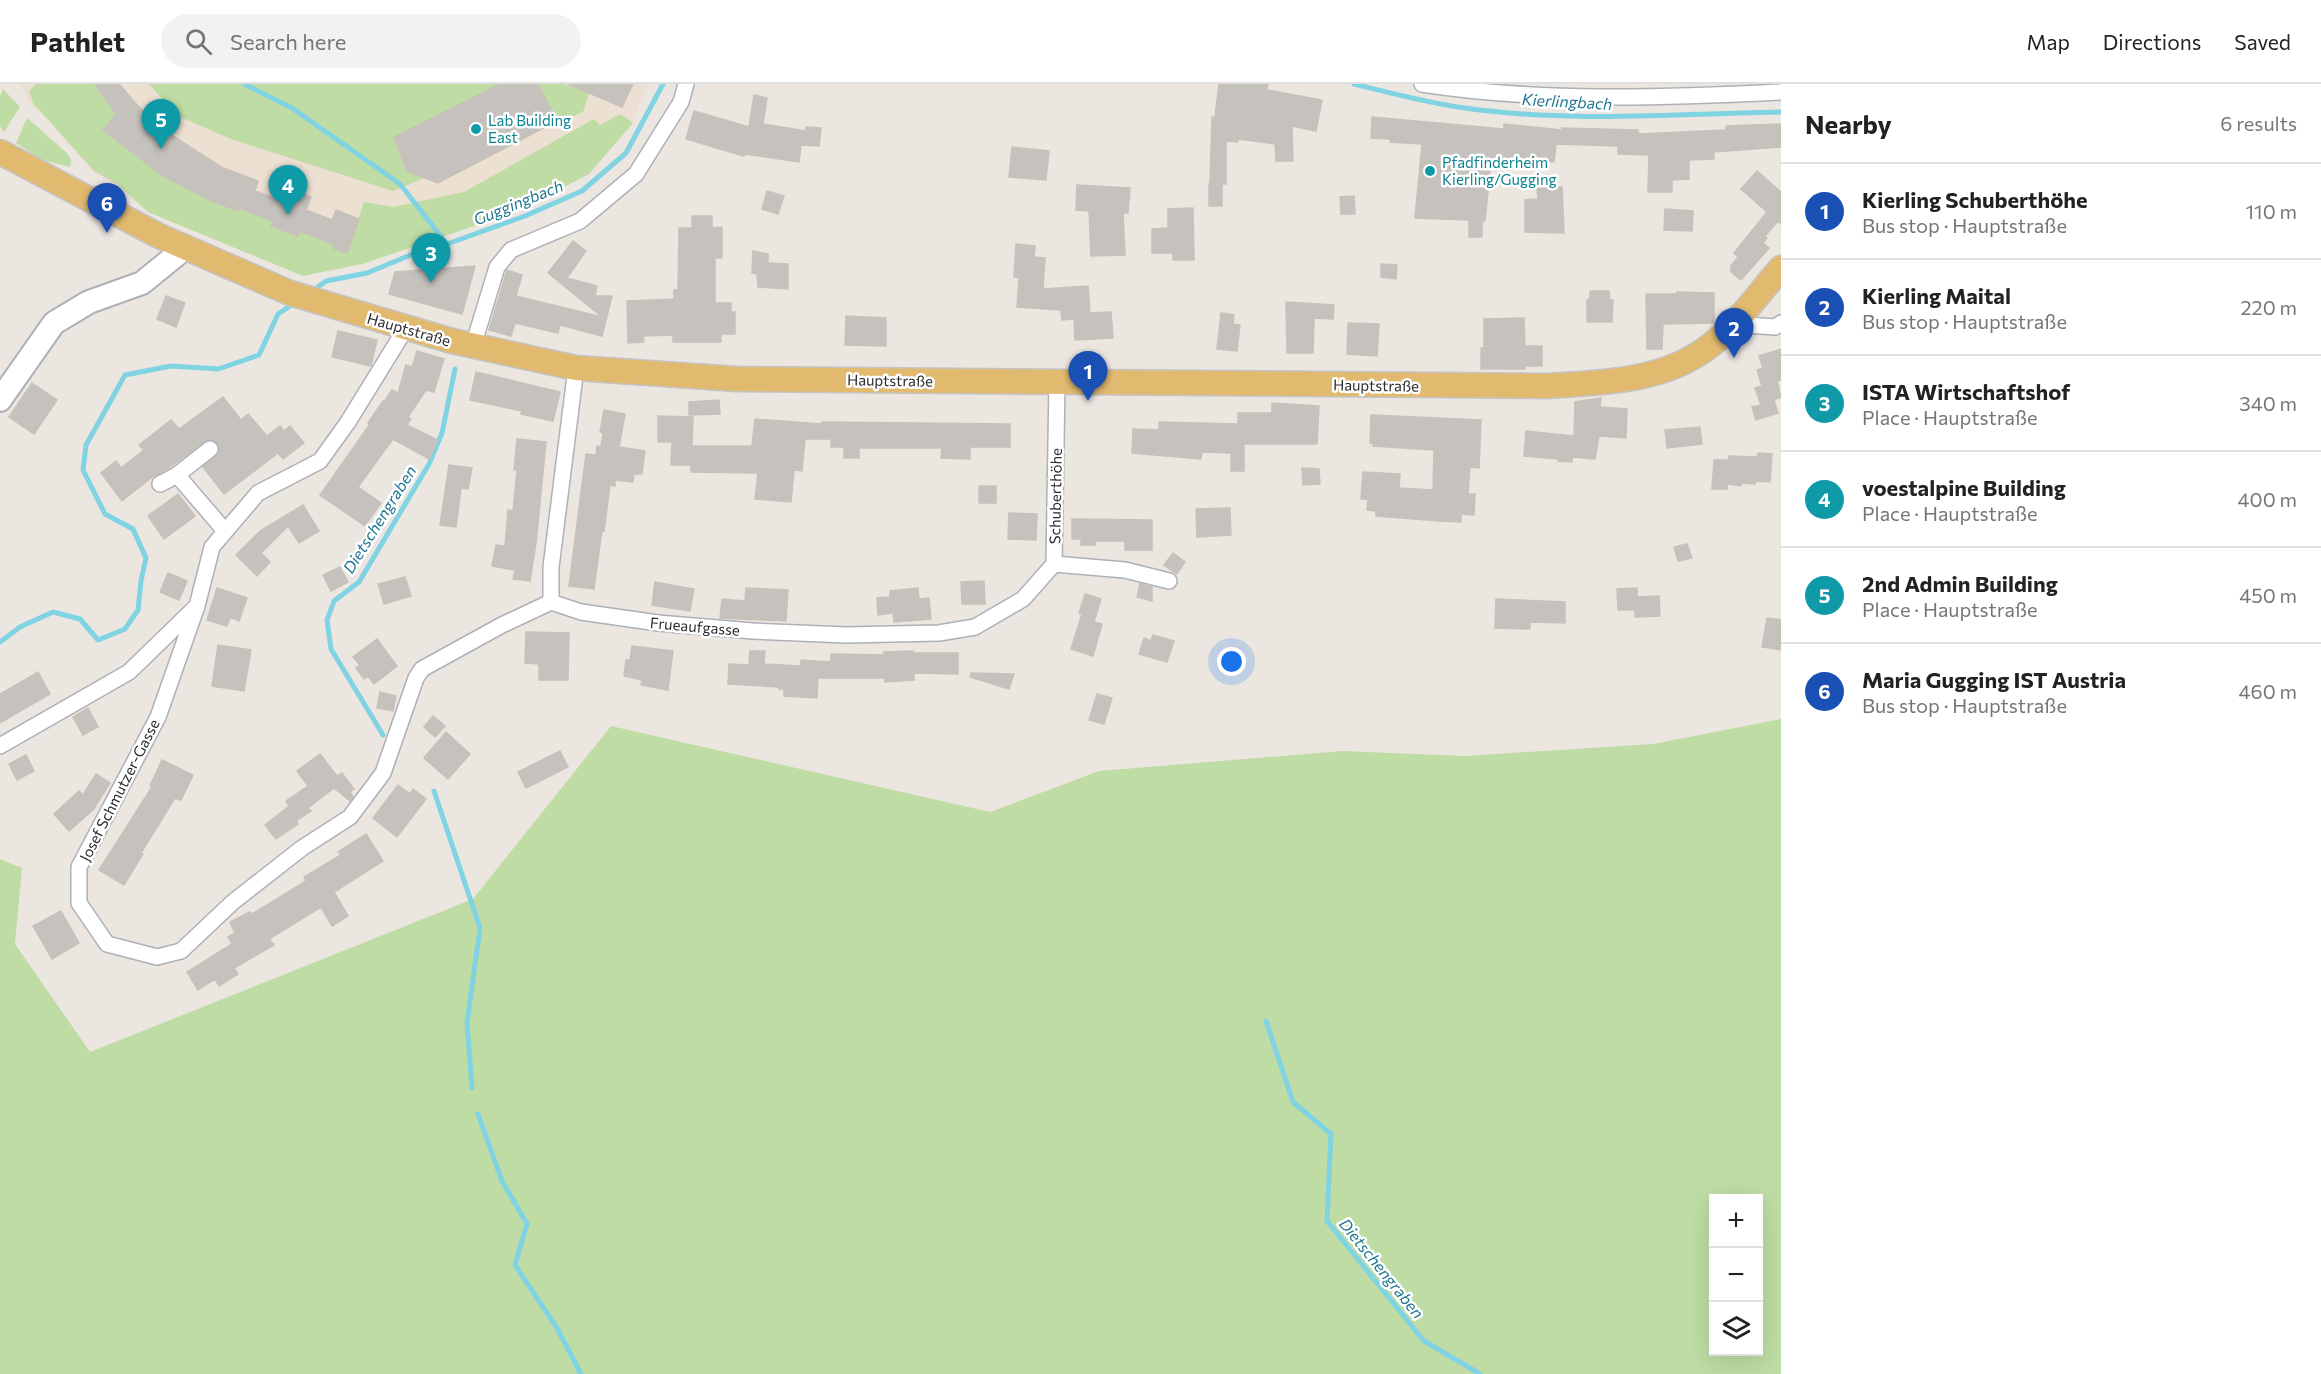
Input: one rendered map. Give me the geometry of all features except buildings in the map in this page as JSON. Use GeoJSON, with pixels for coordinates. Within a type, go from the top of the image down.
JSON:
{"type":"FeatureCollection","features":[{"type":"Feature","properties":{"kind":"main road","name":"Hauptstraße"},"geometry":{"type":"LineString","coordinates":[[0,152],[184,248],[314,301],[473,346],[576,368],[725,379],[1537,386],[1606,383],[1641,377],[1668,369],[1715,342],[1734,324],[1781,268]]}},
{"type":"Feature","properties":{"kind":"street"},"geometry":{"type":"LineString","coordinates":[[473,346],[497,267],[511,250],[580,221],[636,174],[681,102],[686,84]]}},
{"type":"Feature","properties":{"kind":"street"},"geometry":{"type":"LineString","coordinates":[[1422,84],[1456,89],[1613,97],[1686,97],[1781,92]]}},
{"type":"Feature","properties":{"kind":"street"},"geometry":{"type":"LineString","coordinates":[[0,400],[54,323],[90,302],[142,283],[184,248]]}},
{"type":"Feature","properties":{"kind":"street"},"geometry":{"type":"LineString","coordinates":[[1734,324],[1775,327],[1781,323]]}},
{"type":"Feature","properties":{"kind":"street","name":"Josef Schmutzer-Gasse"},"geometry":{"type":"LineString","coordinates":[[406,328],[348,422],[320,460],[258,493],[212,547],[198,606],[158,717],[80,867],[79,903],[107,944],[157,957],[181,951],[233,902],[302,848],[350,817],[383,773],[416,678],[422,669],[502,625],[551,602]]}},
{"type":"Feature","properties":{"kind":"street"},"geometry":{"type":"LineString","coordinates":[[551,602],[551,567],[576,368]]}},
{"type":"Feature","properties":{"kind":"street","name":"Schuberthöhe"},"geometry":{"type":"LineString","coordinates":[[1057,382],[1054,564],[1125,570],[1169,580]]}},
{"type":"Feature","properties":{"kind":"street"},"geometry":{"type":"LineString","coordinates":[[160,484],[177,475],[210,449]]}},
{"type":"Feature","properties":{"kind":"street"},"geometry":{"type":"LineString","coordinates":[[177,475],[225,531]]}},
{"type":"Feature","properties":{"kind":"street","name":"Frueaufgasse"},"geometry":{"type":"LineString","coordinates":[[551,602],[592,614],[658,623],[753,631],[846,635],[939,633],[975,627],[1023,599],[1054,564]]}},
{"type":"Feature","properties":{"kind":"street"},"geometry":{"type":"LineString","coordinates":[[0,746],[129,672],[198,606]]}},
{"type":"Feature","properties":{"kind":"shaded area"},"geometry":{"type":"Polygon","coordinates":[[[18,84],[647,84],[633,123],[589,174],[492,220],[362,264],[303,276],[148,212],[116,185],[93,172],[49,121],[27,101],[25,91],[18,84]]]}},
{"type":"Feature","properties":{"kind":"green space"},"geometry":{"type":"Polygon","coordinates":[[[36,84],[103,84],[98,88],[116,114],[103,131],[162,175],[210,200],[235,210],[237,207],[273,221],[271,226],[298,235],[299,231],[334,244],[347,252],[364,202],[393,207],[464,192],[594,119],[600,125],[620,114],[633,123],[589,174],[560,189],[492,220],[362,264],[303,276],[148,212],[116,183],[94,171],[33,103],[29,91],[36,84]]]}},
{"type":"Feature","properties":{"kind":"green space"},"geometry":{"type":"Polygon","coordinates":[[[149,84],[564,84],[589,93],[583,112],[393,191],[231,139],[176,115],[149,84]]]}},
{"type":"Feature","properties":{"kind":"green space"},"geometry":{"type":"Polygon","coordinates":[[[3,89],[20,107],[4,132],[0,127],[0,96],[3,89]]]}},
{"type":"Feature","properties":{"kind":"green space"},"geometry":{"type":"Polygon","coordinates":[[[27,118],[68,154],[71,160],[70,167],[42,160],[16,143],[27,118]]]}},
{"type":"Feature","properties":{"kind":"green space"},"geometry":{"type":"Polygon","coordinates":[[[1781,719],[1781,1374],[0,1374],[0,859],[22,868],[15,944],[90,1052],[473,899],[611,726],[990,812],[1099,771],[1342,751],[1465,756],[1653,744],[1781,719]]]}},
{"type":"Feature","properties":{"kind":"waterway","name":"Guggingbach"},"geometry":{"type":"LineString","coordinates":[[244,84],[292,108],[400,184],[447,244],[525,216],[582,191],[626,153],[663,84]]}},
{"type":"Feature","properties":{"kind":"waterway","name":"Kierlingbach"},"geometry":{"type":"LineString","coordinates":[[1354,84],[1451,106],[1504,113],[1623,116],[1781,112]]}},
{"type":"Feature","properties":{"kind":"waterway"},"geometry":{"type":"LineString","coordinates":[[311,292],[326,281],[367,273],[413,254],[447,244]]}},
{"type":"Feature","properties":{"kind":"waterway"},"geometry":{"type":"LineString","coordinates":[[0,642],[20,627],[53,612],[80,619],[98,640],[125,629],[138,610],[146,558],[133,529],[105,514],[83,470],[86,445],[125,375],[171,366],[218,369],[259,355],[278,314],[296,302]]}},
{"type":"Feature","properties":{"kind":"waterway","name":"Dietschengraben"},"geometry":{"type":"LineString","coordinates":[[383,735],[331,649],[327,620],[334,601],[359,582],[429,464],[442,433],[455,369]]}},
{"type":"Feature","properties":{"kind":"waterway","name":"Dietschengraben"},"geometry":{"type":"LineString","coordinates":[[434,791],[480,928],[467,1023],[472,1088]]}},
{"type":"Feature","properties":{"kind":"waterway","name":"Dietschengraben"},"geometry":{"type":"LineString","coordinates":[[1266,1021],[1293,1102],[1331,1134],[1327,1221],[1424,1341],[1480,1374]]}},
{"type":"Feature","properties":{"kind":"waterway","name":"Dietschengraben"},"geometry":{"type":"LineString","coordinates":[[478,1114],[502,1181],[527,1224],[515,1265],[557,1328],[581,1374]]}},
{"type":"Feature","properties":{"kind":"place","name":"Lab Building East"},"geometry":{"type":"Point","coordinates":[476,129]}},
{"type":"Feature","properties":{"kind":"place","name":"2nd Admin Building"},"geometry":{"type":"Point","coordinates":[161,149]}},
{"type":"Feature","properties":{"kind":"place","name":"Pfadfinderheim Kierling/Gugging"},"geometry":{"type":"Point","coordinates":[1430,171]}},
{"type":"Feature","properties":{"kind":"place","name":"voestalpine Building"},"geometry":{"type":"Point","coordinates":[288,215]}},
{"type":"Feature","properties":{"kind":"place","name":"Maria Gugging IST Austria"},"geometry":{"type":"Point","coordinates":[107,233]}},
{"type":"Feature","properties":{"kind":"place","name":"ISTA Wirtschaftshof"},"geometry":{"type":"Point","coordinates":[431,283]}},
{"type":"Feature","properties":{"kind":"place","name":"Kierling Maital"},"geometry":{"type":"Point","coordinates":[1734,358]}},
{"type":"Feature","properties":{"kind":"place","name":"Kierling Schuberthöhe"},"geometry":{"type":"Point","coordinates":[1088,401]}}]}
